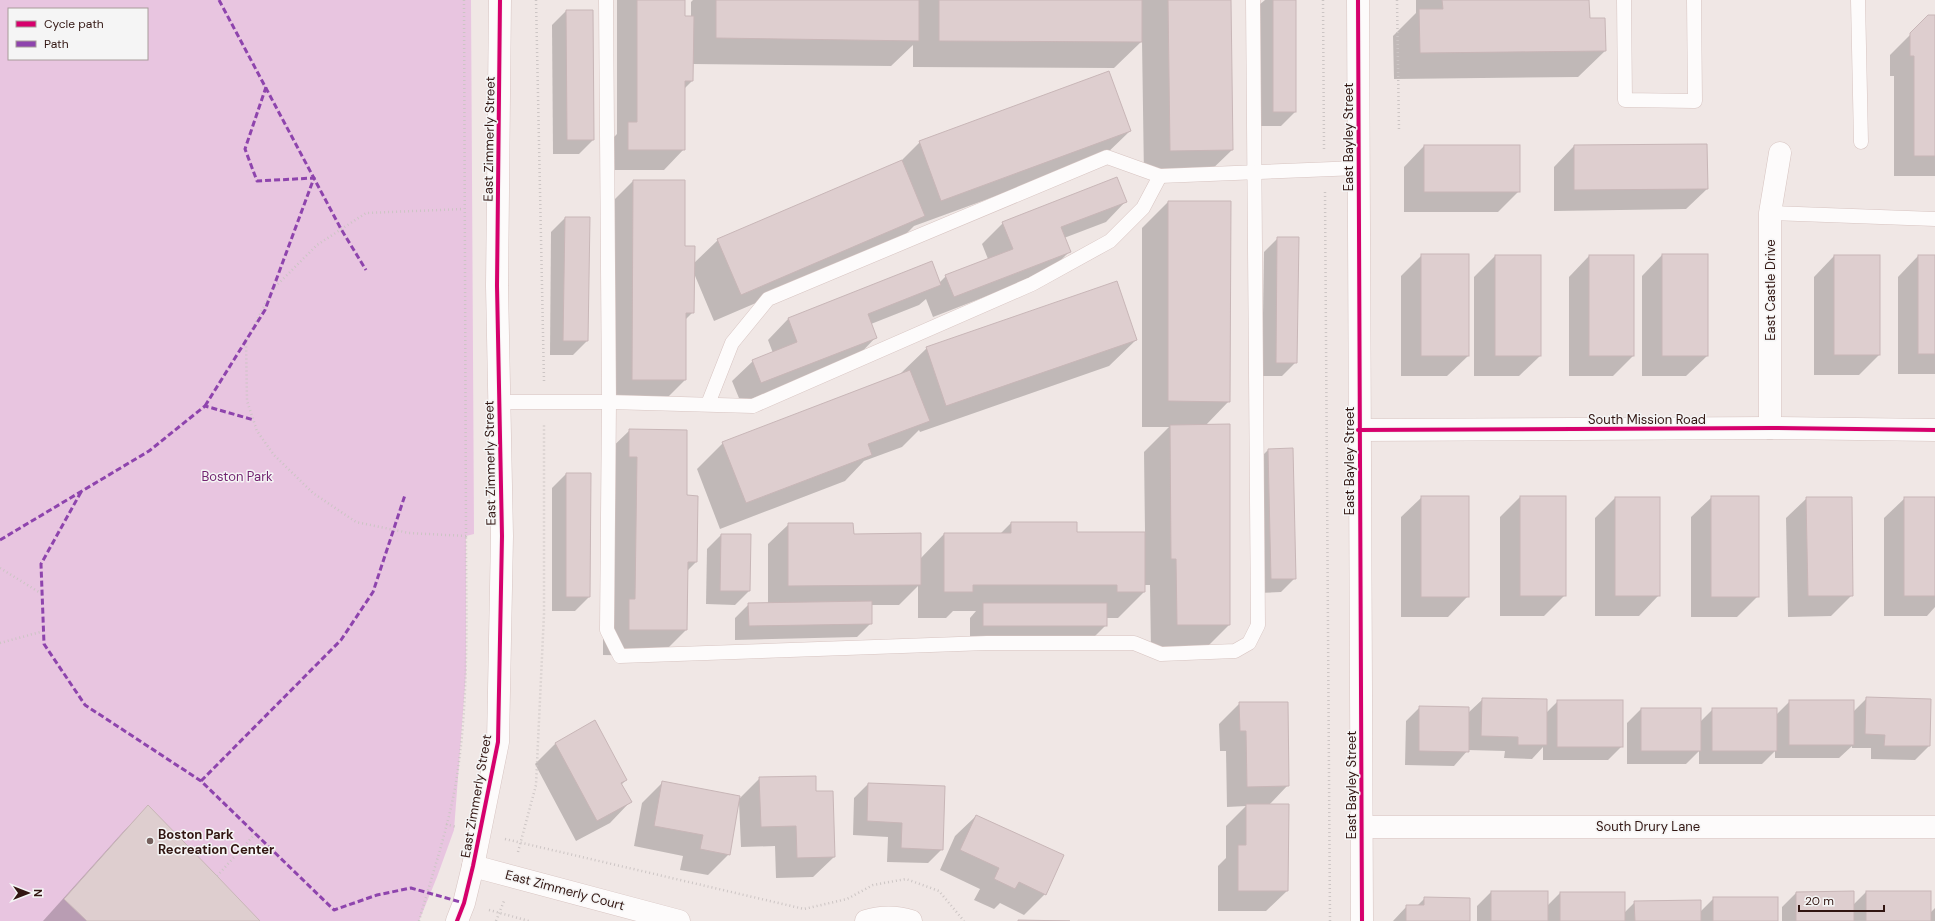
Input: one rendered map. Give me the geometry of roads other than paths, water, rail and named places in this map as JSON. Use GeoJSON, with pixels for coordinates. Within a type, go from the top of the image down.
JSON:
{"type":"FeatureCollection","features":[{"type":"Feature","properties":{"kind":"street","name":"East Zimmerly Street"},"geometry":{"type":"LineString","coordinates":[[460,912],[473,866],[498,742],[502,536],[498,260],[500,0]]}},
{"type":"Feature","properties":{"kind":"street","name":"East Bayley Street"},"geometry":{"type":"LineString","coordinates":[[1358,0],[1358,430],[1362,921]]}},
{"type":"Feature","properties":{"kind":"street","name":"East Castle Drive"},"geometry":{"type":"LineString","coordinates":[[1770,428],[1770,213],[1780,153]]}},
{"type":"Feature","properties":{"kind":"street","name":"South Mission Road"},"geometry":{"type":"LineString","coordinates":[[1358,430],[1770,428],[1935,430]]}},
{"type":"Feature","properties":{"kind":"street","name":"South Drury Lane"},"geometry":{"type":"LineString","coordinates":[[1361,827],[1935,827]]}},
{"type":"Feature","properties":{"kind":"street","name":"East Zimmerly Court"},"geometry":{"type":"LineString","coordinates":[[473,866],[679,921]]}},
{"type":"Feature","properties":{"kind":"street"},"geometry":{"type":"LineString","coordinates":[[866,921],[879,917],[898,917],[911,921]]}},
{"type":"Feature","properties":{"kind":"lane"},"geometry":{"type":"LineString","coordinates":[[606,0],[610,402],[607,630],[620,656],[987,643],[1134,643],[1161,654],[1235,651],[1249,643],[1258,625],[1254,0]]}},
{"type":"Feature","properties":{"kind":"lane"},"geometry":{"type":"LineString","coordinates":[[1624,0],[1625,100],[1695,101],[1694,0]]}},
{"type":"Feature","properties":{"kind":"lane"},"geometry":{"type":"LineString","coordinates":[[1858,0],[1861,142]]}},
{"type":"Feature","properties":{"kind":"lane"},"geometry":{"type":"LineString","coordinates":[[708,404],[732,342],[768,299],[1107,157],[1160,176],[1254,171],[1358,168]]}},
{"type":"Feature","properties":{"kind":"lane"},"geometry":{"type":"LineString","coordinates":[[499,402],[610,402],[753,406],[1032,284],[1110,241],[1143,208],[1160,176]]}},
{"type":"Feature","properties":{"kind":"lane"},"geometry":{"type":"LineString","coordinates":[[1770,213],[1935,219]]}},
{"type":"Feature","properties":{"kind":"place","name":"Boston Park Recreation Center"},"geometry":{"type":"Point","coordinates":[150,841]}},
{"type":"Feature","properties":{"kind":"park label","name":"Boston Park"},"geometry":{"type":"Point","coordinates":[237,476]}}]}
